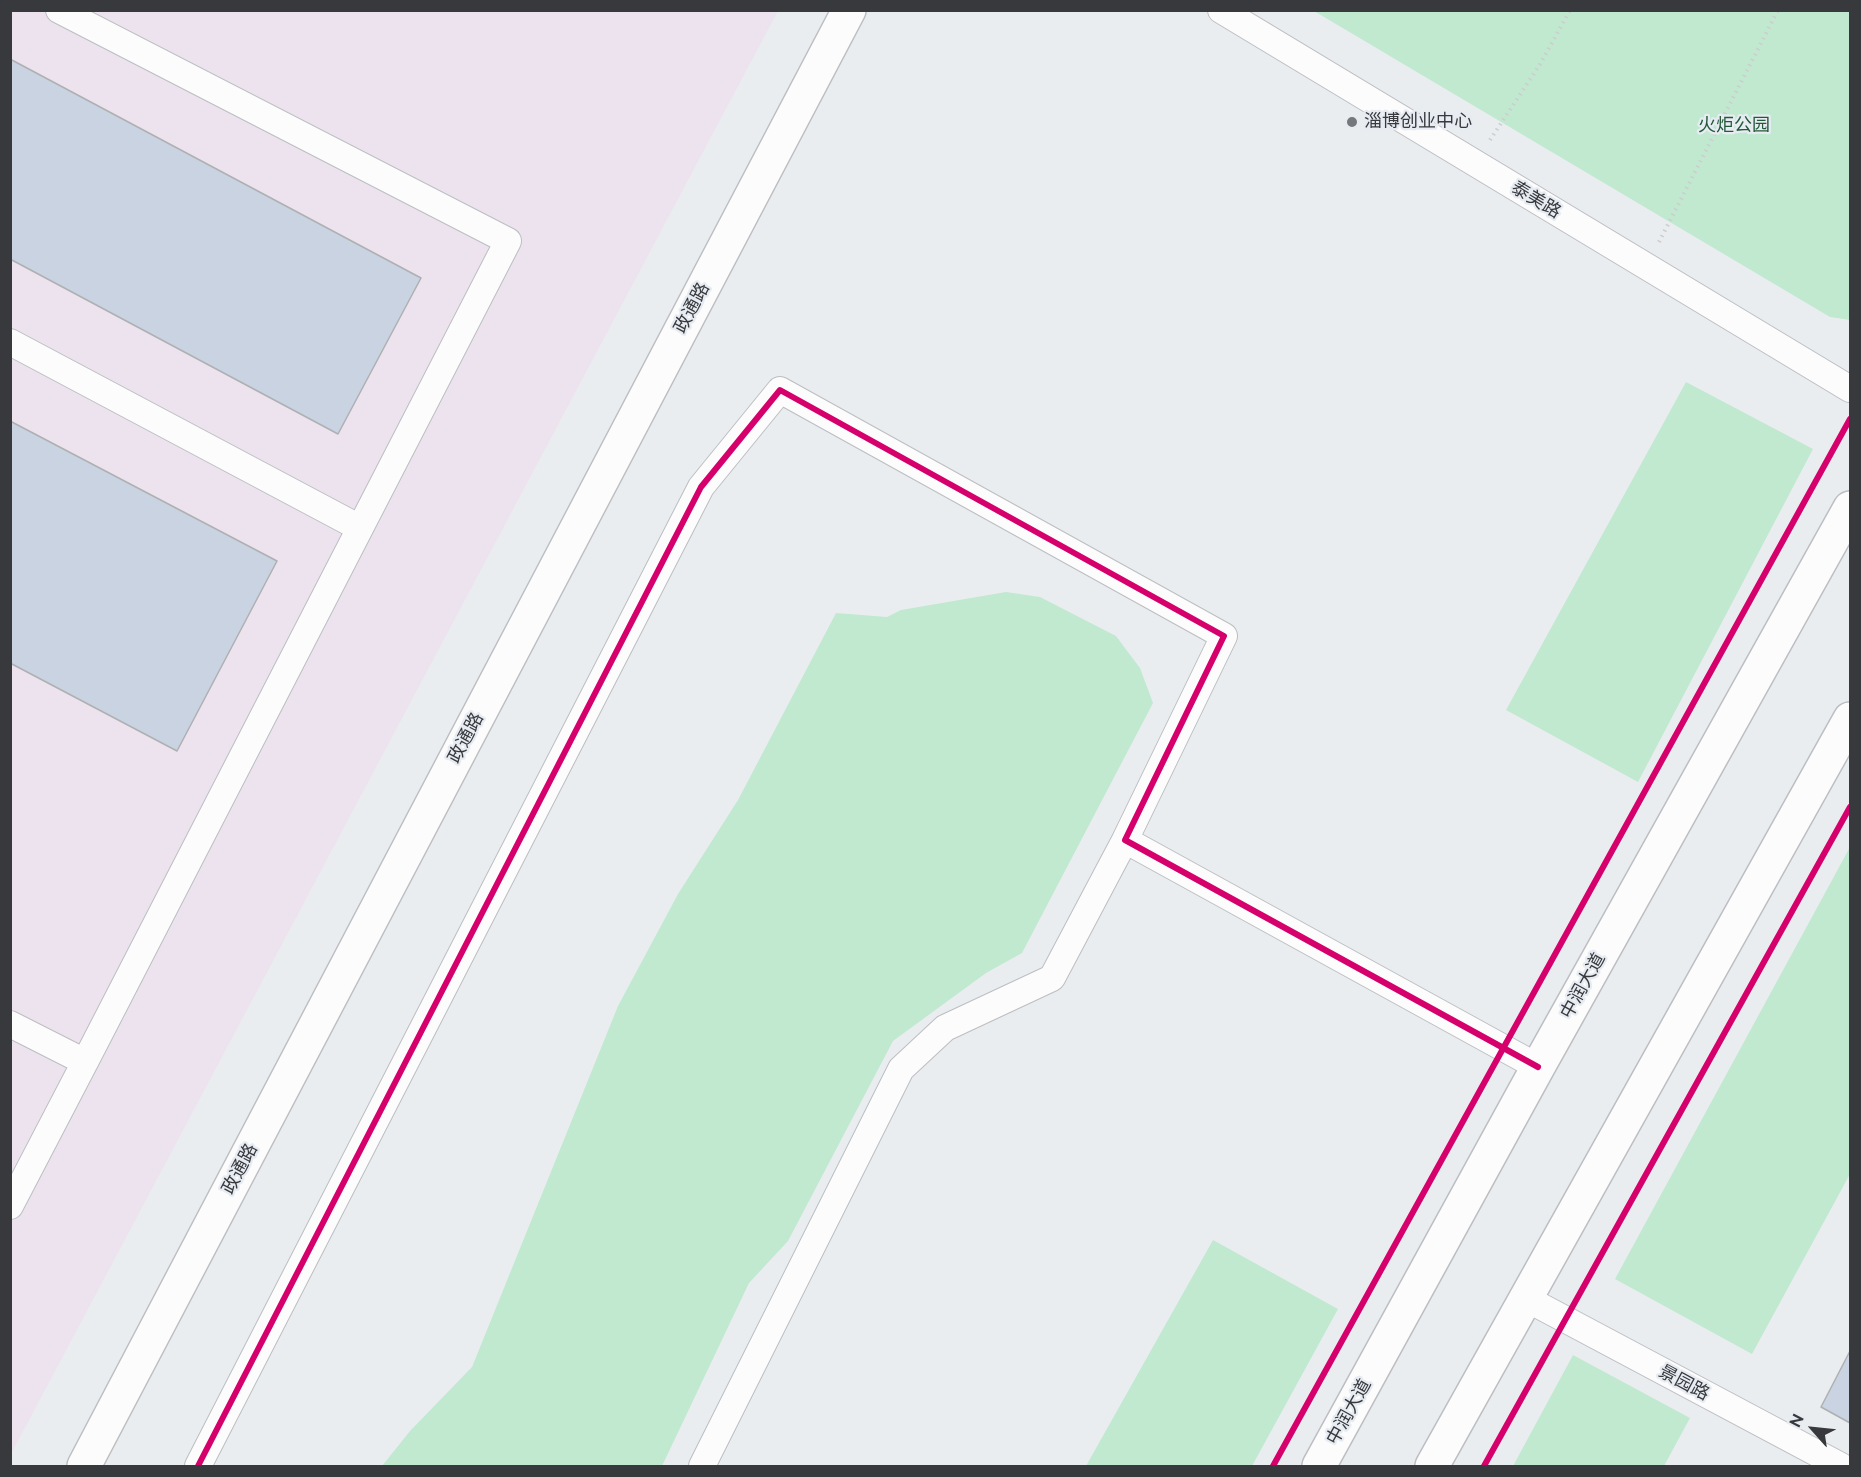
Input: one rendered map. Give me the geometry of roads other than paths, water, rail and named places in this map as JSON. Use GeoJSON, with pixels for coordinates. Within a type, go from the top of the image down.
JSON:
{"type":"FeatureCollection","features":[{"type":"Feature","properties":{"kind":"main road","name":"政通路"},"geometry":{"type":"LineString","coordinates":[[84,1467],[849,10]]}},
{"type":"Feature","properties":{"kind":"main road","name":"中润大道"},"geometry":{"type":"LineString","coordinates":[[1319,1467],[1538,1067],[1851,508]]}},
{"type":"Feature","properties":{"kind":"main road"},"geometry":{"type":"LineString","coordinates":[[1432,1467],[1851,719]]}},
{"type":"Feature","properties":{"kind":"street"},"geometry":{"type":"LineString","coordinates":[[10,1206],[508,242],[59,10]]}},
{"type":"Feature","properties":{"kind":"street","name":"泰美路"},"geometry":{"type":"LineString","coordinates":[[1221,10],[1851,389]]}},
{"type":"Feature","properties":{"kind":"street"},"geometry":{"type":"LineString","coordinates":[[10,342],[360,528]]}},
{"type":"Feature","properties":{"kind":"street"},"geometry":{"type":"LineString","coordinates":[[198,1467],[701,487],[780,390],[1224,636],[1125,840],[1052,978],[945,1028],[901,1069],[702,1467]]}},
{"type":"Feature","properties":{"kind":"street"},"geometry":{"type":"LineString","coordinates":[[1125,840],[1538,1067]]}},
{"type":"Feature","properties":{"kind":"street"},"geometry":{"type":"LineString","coordinates":[[10,1024],[85,1062]]}},
{"type":"Feature","properties":{"kind":"street","name":"景园路"},"geometry":{"type":"LineString","coordinates":[[1527,1299],[1840,1467]]}},
{"type":"Feature","properties":{"kind":"place","name":"淄博创业中心"},"geometry":{"type":"Point","coordinates":[1352,122]}},
{"type":"Feature","properties":{"kind":"park label","name":"火炬公园"},"geometry":{"type":"Point","coordinates":[1734,126]}}]}
